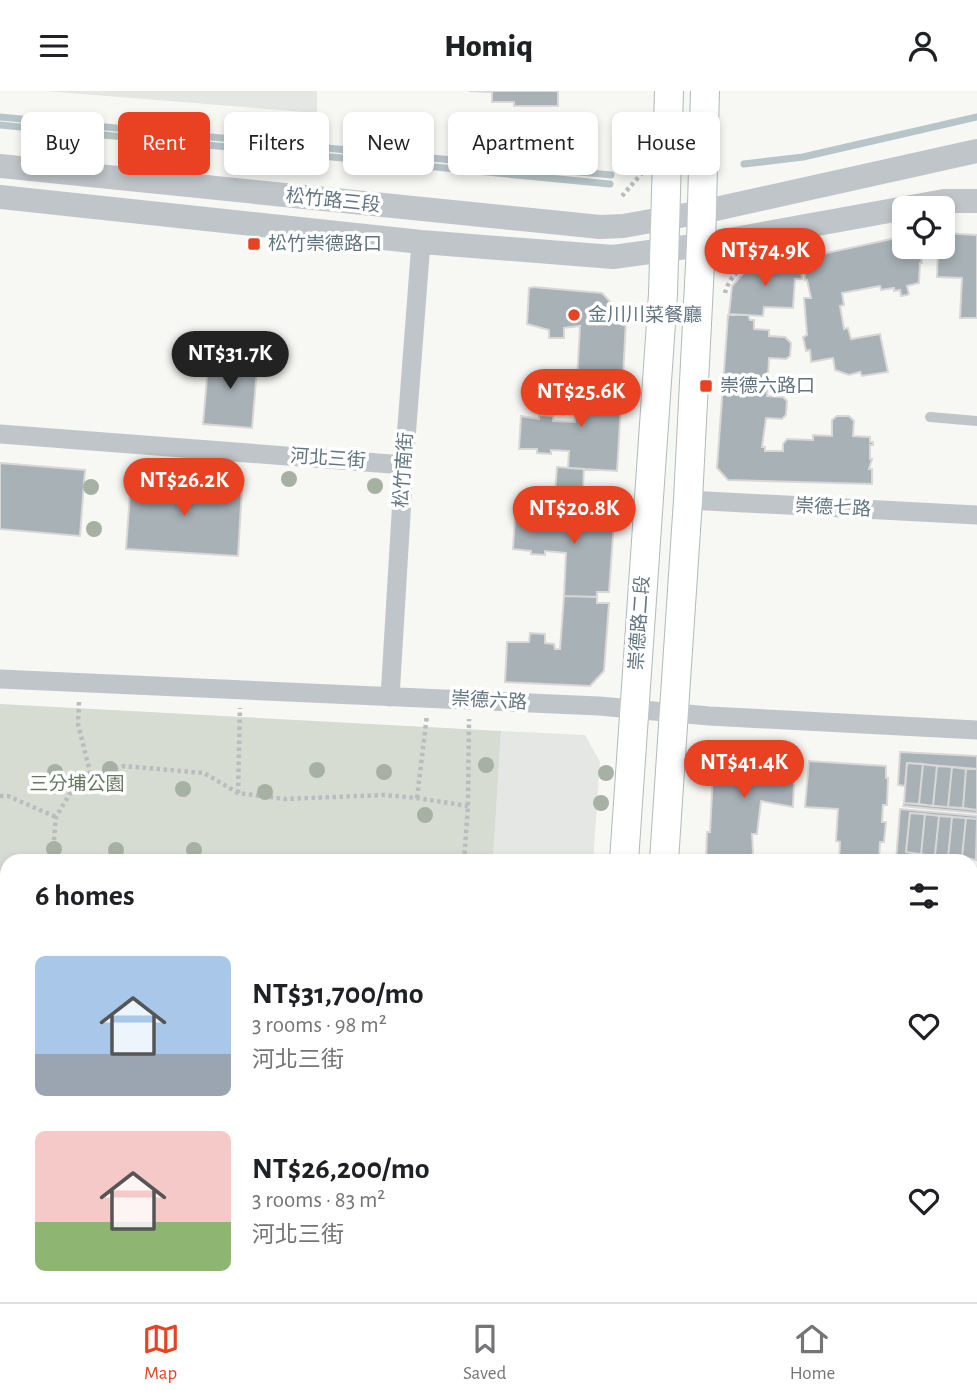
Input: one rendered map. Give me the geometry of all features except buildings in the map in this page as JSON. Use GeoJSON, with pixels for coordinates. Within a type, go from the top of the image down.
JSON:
{"type":"FeatureCollection","features":[{"type":"Feature","properties":{"kind":"main road","name":"崇德路二段"},"geometry":{"type":"LineString","coordinates":[[624,854],[665,249],[668,91]]}},
{"type":"Feature","properties":{"kind":"main road","name":"崇德路二段"},"geometry":{"type":"LineString","coordinates":[[664,854],[688,500],[701,245],[705,91]]}},
{"type":"Feature","properties":{"kind":"street","name":"松竹路三段"},"geometry":{"type":"LineString","coordinates":[[0,166],[600,227],[623,226],[702,212],[977,151]]}},
{"type":"Feature","properties":{"kind":"street","name":"松竹路三段"},"geometry":{"type":"LineString","coordinates":[[0,197],[421,242],[613,257],[701,245],[944,201],[977,201]]}},
{"type":"Feature","properties":{"kind":"street","name":"松竹南街"},"geometry":{"type":"LineString","coordinates":[[390,697],[421,242]]}},
{"type":"Feature","properties":{"kind":"street","name":"河北三街"},"geometry":{"type":"LineString","coordinates":[[0,434],[404,465]]}},
{"type":"Feature","properties":{"kind":"street","name":"崇德七路"},"geometry":{"type":"LineString","coordinates":[[688,500],[977,515]]}},
{"type":"Feature","properties":{"kind":"street","name":"崇德六路"},"geometry":{"type":"LineString","coordinates":[[0,679],[429,698],[977,730]]}},
{"type":"Feature","properties":{"kind":"lane"},"geometry":{"type":"LineString","coordinates":[[930,417],[977,421]]}},
{"type":"Feature","properties":{"kind":"path"},"geometry":{"type":"LineString","coordinates":[[622,196],[641,175]]}},
{"type":"Feature","properties":{"kind":"path"},"geometry":{"type":"LineString","coordinates":[[723,297],[727,284],[745,263],[753,259]]}},
{"type":"Feature","properties":{"kind":"path"},"geometry":{"type":"LineString","coordinates":[[80,683],[78,724],[91,776]]}},
{"type":"Feature","properties":{"kind":"path"},"geometry":{"type":"LineString","coordinates":[[238,793],[240,689]]}},
{"type":"Feature","properties":{"kind":"path"},"geometry":{"type":"LineString","coordinates":[[417,797],[429,698]]}},
{"type":"Feature","properties":{"kind":"path"},"geometry":{"type":"LineString","coordinates":[[465,854],[469,701]]}},
{"type":"Feature","properties":{"kind":"path"},"geometry":{"type":"LineString","coordinates":[[53,854],[56,817],[78,780],[124,767],[204,773],[238,793],[285,799],[384,795],[417,797],[468,806]]}},
{"type":"Feature","properties":{"kind":"path"},"geometry":{"type":"LineString","coordinates":[[0,796],[8,796],[56,817]]}},
{"type":"Feature","properties":{"kind":"shaded area"},"geometry":{"type":"Polygon","coordinates":[[[45,91],[317,91],[317,112],[45,91]]]}},
{"type":"Feature","properties":{"kind":"shaded area"},"geometry":{"type":"Polygon","coordinates":[[[501,731],[585,735],[600,762],[593,854],[493,854],[501,731]]]}},
{"type":"Feature","properties":{"kind":"green space","name":"三分埔公園"},"geometry":{"type":"Polygon","coordinates":[[[0,704],[501,731],[493,854],[0,854],[0,704]]]}},
{"type":"Feature","properties":{"kind":"waterway"},"geometry":{"type":"LineString","coordinates":[[0,117],[611,175]]}},
{"type":"Feature","properties":{"kind":"waterway"},"geometry":{"type":"LineString","coordinates":[[744,164],[803,157],[977,117]]}},
{"type":"Feature","properties":{"kind":"waterway"},"geometry":{"type":"LineString","coordinates":[[0,125],[610,184]]}},
{"type":"Feature","properties":{"kind":"place","name":"松竹崇德路口"},"geometry":{"type":"Point","coordinates":[254,244]}},
{"type":"Feature","properties":{"kind":"place","name":"金川川菜餐廳"},"geometry":{"type":"Point","coordinates":[574,315]}},
{"type":"Feature","properties":{"kind":"place","name":"崇德六路口"},"geometry":{"type":"Point","coordinates":[706,386]}}]}
